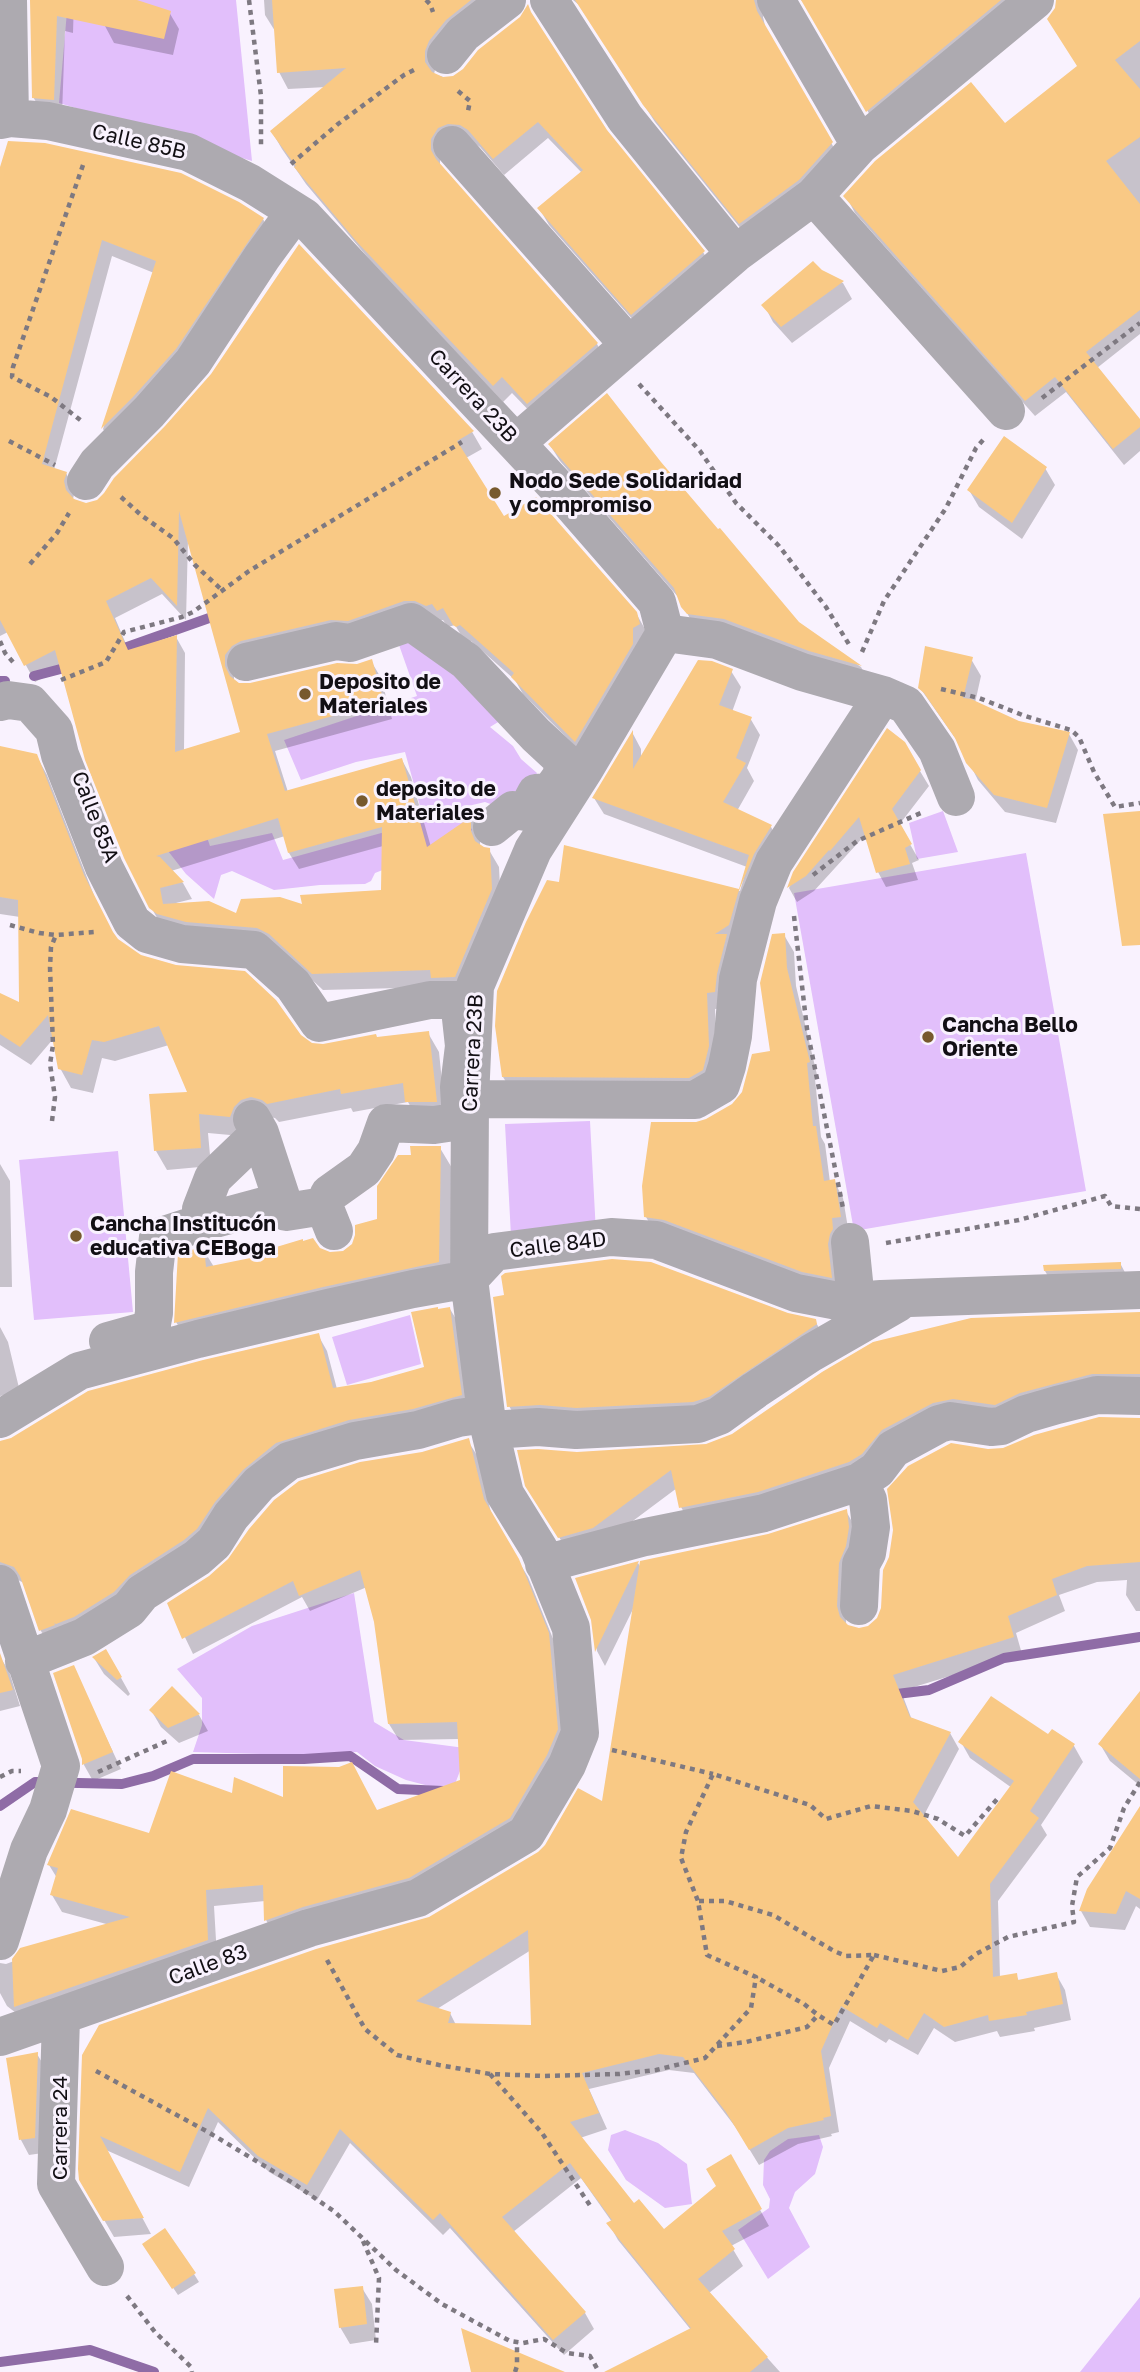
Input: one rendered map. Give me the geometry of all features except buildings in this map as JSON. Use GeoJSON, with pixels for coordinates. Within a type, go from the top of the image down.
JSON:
{"type":"FeatureCollection","features":[{"type":"Feature","properties":{"kind":"street"},"geometry":{"type":"LineString","coordinates":[[5,119],[8,0]]}},
{"type":"Feature","properties":{"kind":"street"},"geometry":{"type":"LineString","coordinates":[[441,57],[463,34],[507,0]]}},
{"type":"Feature","properties":{"kind":"street"},"geometry":{"type":"LineString","coordinates":[[549,0],[625,118],[735,254]]}},
{"type":"Feature","properties":{"kind":"street"},"geometry":{"type":"LineString","coordinates":[[776,0],[860,145]]}},
{"type":"Feature","properties":{"kind":"street"},"geometry":{"type":"LineString","coordinates":[[506,432],[629,345],[735,254],[814,196],[860,145],[1035,0]]}},
{"type":"Feature","properties":{"kind":"street","name":"Calle 85B"},"geometry":{"type":"LineString","coordinates":[[5,119],[48,121],[188,152],[261,189],[300,214]]}},
{"type":"Feature","properties":{"kind":"street"},"geometry":{"type":"LineString","coordinates":[[452,145],[629,345]]}},
{"type":"Feature","properties":{"kind":"street"},"geometry":{"type":"LineString","coordinates":[[814,196],[1006,411]]}},
{"type":"Feature","properties":{"kind":"street"},"geometry":{"type":"LineString","coordinates":[[86,481],[97,464],[193,362],[262,257],[300,214]]}},
{"type":"Feature","properties":{"kind":"street","name":"Carrera 23B"},"geometry":{"type":"LineString","coordinates":[[300,214],[506,432],[657,601],[665,633],[533,850],[475,986],[470,1099],[470,1279],[489,1422],[505,1494],[539,1549],[570,1628],[580,1733],[567,1765],[526,1834],[418,1898]]}},
{"type":"Feature","properties":{"kind":"street"},"geometry":{"type":"LineString","coordinates":[[246,662],[336,642],[350,643],[411,621],[466,661],[564,761],[561,777],[550,792],[536,793],[526,812],[513,810],[492,827]]}},
{"type":"Feature","properties":{"kind":"street"},"geometry":{"type":"LineString","coordinates":[[665,633],[717,640],[802,673],[894,700],[937,750],[956,797]]}},
{"type":"Feature","properties":{"kind":"street"},"geometry":{"type":"LineString","coordinates":[[462,640],[584,770]]}},
{"type":"Feature","properties":{"kind":"street"},"geometry":{"type":"LineString","coordinates":[[11,696],[8,700],[30,703],[54,730],[60,755],[104,867],[132,922],[147,934],[182,944],[254,950],[293,985],[319,1023],[430,1000],[459,1000],[464,1046],[459,1087],[461,1121],[434,1125],[386,1123],[376,1151],[364,1169],[329,1194],[329,1219],[286,1212],[256,1126],[213,1178],[201,1209],[204,1222]]}},
{"type":"Feature","properties":{"kind":"street","name":"Calle 85A"},"geometry":{"type":"LineString","coordinates":[[11,696],[48,707],[73,760],[109,862],[140,911],[167,932],[197,939],[238,938],[265,946],[316,993],[342,1001],[373,1000],[475,986]]}},
{"type":"Feature","properties":{"kind":"street"},"geometry":{"type":"LineString","coordinates":[[470,1099],[695,1100],[721,1085],[733,1036],[738,979],[758,901],[774,862],[894,700]]}},
{"type":"Feature","properties":{"kind":"street"},"geometry":{"type":"LineString","coordinates":[[0,1393],[93,1345],[151,1329],[158,1237],[282,1201]]}},
{"type":"Feature","properties":{"kind":"street","name":"Calle 84D"},"geometry":{"type":"LineString","coordinates":[[470,1279],[494,1252],[611,1237],[656,1240],[796,1293],[843,1302],[1140,1290]]}},
{"type":"Feature","properties":{"kind":"street"},"geometry":{"type":"LineString","coordinates":[[850,1242],[856,1301]]}},
{"type":"Feature","properties":{"kind":"street"},"geometry":{"type":"LineString","coordinates":[[0,1419],[79,1371],[328,1308],[470,1279]]}},
{"type":"Feature","properties":{"kind":"street"},"geometry":{"type":"LineString","coordinates":[[24,1661],[84,1637],[128,1609],[142,1593],[197,1558],[214,1543],[231,1517],[259,1484],[289,1461],[355,1441],[418,1430],[458,1418],[576,1430],[698,1424],[719,1416],[811,1353],[889,1306],[909,1298]]}},
{"type":"Feature","properties":{"kind":"street"},"geometry":{"type":"LineString","coordinates":[[544,1564],[645,1537],[764,1513],[859,1482],[877,1470],[893,1449],[939,1424],[950,1421],[1001,1426],[1036,1411],[1097,1395],[1140,1396]]}},
{"type":"Feature","properties":{"kind":"street"},"geometry":{"type":"LineString","coordinates":[[859,1482],[869,1500],[871,1527],[867,1553],[861,1564],[859,1606]]}},
{"type":"Feature","properties":{"kind":"street"},"geometry":{"type":"LineString","coordinates":[[0,1584],[61,1766],[49,1806],[29,1850],[0,1941]]}},
{"type":"Feature","properties":{"kind":"street","name":"Calle 83"},"geometry":{"type":"LineString","coordinates":[[0,2036],[60,2033],[309,1928],[418,1898]]}},
{"type":"Feature","properties":{"kind":"street","name":"Carrera 24"},"geometry":{"type":"LineString","coordinates":[[60,2033],[56,2184],[105,2267]]}},
{"type":"Feature","properties":{"kind":"path"},"geometry":{"type":"LineString","coordinates":[[249,0],[261,96],[261,189]]}},
{"type":"Feature","properties":{"kind":"path"},"geometry":{"type":"LineString","coordinates":[[261,189],[338,124],[404,75],[441,57],[451,86],[470,101],[468,113],[458,127],[452,145]]}},
{"type":"Feature","properties":{"kind":"path"},"geometry":{"type":"LineString","coordinates":[[94,131],[13,367],[12,377],[51,397],[116,445]]}},
{"type":"Feature","properties":{"kind":"path"},"geometry":{"type":"LineString","coordinates":[[629,345],[629,373],[700,451],[736,503],[779,547],[825,607],[859,659],[884,601],[946,508],[976,448],[1006,411],[1029,408],[1140,323]]}},
{"type":"Feature","properties":{"kind":"path"},"geometry":{"type":"LineString","coordinates":[[11,696],[106,662],[124,632],[181,617],[249,571],[506,432]]}},
{"type":"Feature","properties":{"kind":"path"},"geometry":{"type":"LineString","coordinates":[[9,441],[86,481],[110,486],[141,515],[173,538],[195,565],[223,591]]}},
{"type":"Feature","properties":{"kind":"path"},"geometry":{"type":"LineString","coordinates":[[30,564],[57,533],[86,481]]}},
{"type":"Feature","properties":{"kind":"path"},"geometry":{"type":"LineString","coordinates":[[894,700],[920,694],[934,687],[979,698],[1071,730],[1079,737],[1094,772],[1115,807],[1140,803]]}},
{"type":"Feature","properties":{"kind":"path"},"geometry":{"type":"LineString","coordinates":[[809,878],[858,841],[956,797]]}},
{"type":"Feature","properties":{"kind":"path"},"geometry":{"type":"LineString","coordinates":[[792,906],[807,1029],[850,1242],[865,1246],[1019,1220],[1105,1196],[1111,1206],[1140,1209]]}},
{"type":"Feature","properties":{"kind":"path"},"geometry":{"type":"LineString","coordinates":[[10,925],[56,935],[140,928]]}},
{"type":"Feature","properties":{"kind":"path"},"geometry":{"type":"LineString","coordinates":[[52,1121],[55,1097],[50,1064],[53,1045],[50,968],[51,947],[56,935]]}},
{"type":"Feature","properties":{"kind":"path"},"geometry":{"type":"LineString","coordinates":[[577,1740],[713,1774],[810,1805],[827,1819],[871,1805],[912,1811],[938,1819],[965,1836],[998,1798]]}},
{"type":"Feature","properties":{"kind":"path"},"geometry":{"type":"LineString","coordinates":[[61,1766],[80,1779],[167,1741]]}},
{"type":"Feature","properties":{"kind":"path"},"geometry":{"type":"LineString","coordinates":[[713,1774],[686,1832],[681,1858],[698,1901],[707,1955],[756,1977],[804,2004],[834,2025],[874,1955]]}},
{"type":"Feature","properties":{"kind":"path"},"geometry":{"type":"LineString","coordinates":[[698,1901],[725,1901],[773,1915],[846,1956],[874,1955],[942,1971],[960,1967],[976,1954],[1008,1937],[1074,1922],[1072,1906],[1077,1877],[1110,1848],[1124,1808],[1140,1783]]}},
{"type":"Feature","properties":{"kind":"path"},"geometry":{"type":"LineString","coordinates":[[309,1928],[365,2029],[397,2055],[490,2074],[606,2075],[656,2070],[705,2058],[751,2008],[756,1977]]}},
{"type":"Feature","properties":{"kind":"path"},"geometry":{"type":"LineString","coordinates":[[716,2046],[807,2028],[818,2015]]}},
{"type":"Feature","properties":{"kind":"path"},"geometry":{"type":"LineString","coordinates":[[60,2033],[113,2082],[208,2132],[293,2183],[335,2212],[396,2270],[442,2304],[517,2342],[544,2339],[567,2353],[590,2356],[599,2372]]}},
{"type":"Feature","properties":{"kind":"path"},"geometry":{"type":"LineString","coordinates":[[490,2074],[542,2133],[591,2207]]}},
{"type":"Feature","properties":{"kind":"path"},"geometry":{"type":"LineString","coordinates":[[361,2237],[379,2278],[376,2345]]}},
{"type":"Feature","properties":{"kind":"path"},"geometry":{"type":"LineString","coordinates":[[105,2267],[155,2332],[192,2370]]}},
{"type":"Feature","properties":{"kind":"path"},"geometry":{"type":"LineString","coordinates":[[515,2372],[517,2342]]}},
{"type":"Feature","properties":{"kind":"shaded area"},"geometry":{"type":"Polygon","coordinates":[[[68,0],[236,0],[252,161],[59,103],[68,0]]]}},
{"type":"Feature","properties":{"kind":"shaded area"},"geometry":{"type":"Polygon","coordinates":[[[411,629],[508,716],[490,727],[513,746],[521,759],[537,773],[524,798],[501,808],[485,802],[464,807],[472,830],[449,844],[375,873],[371,881],[365,884],[274,890],[232,871],[221,875],[214,899],[186,874],[168,851],[199,814],[210,846],[272,833],[283,860],[414,824],[423,817],[405,752],[356,762],[301,780],[284,740],[417,696],[399,645],[411,629]]]}},
{"type":"Feature","properties":{"kind":"shaded area"},"geometry":{"type":"Polygon","coordinates":[[[943,811],[958,852],[917,859],[909,823],[943,811]]]}},
{"type":"Feature","properties":{"kind":"shaded area"},"geometry":{"type":"Polygon","coordinates":[[[1026,853],[1086,1191],[854,1231],[794,893],[1026,853]]]}},
{"type":"Feature","properties":{"kind":"shaded area"},"geometry":{"type":"Polygon","coordinates":[[[590,1121],[596,1233],[511,1236],[505,1124],[590,1121]]]}},
{"type":"Feature","properties":{"kind":"shaded area","name":"Cancha Institucón educativa CEBoga"},"geometry":{"type":"Polygon","coordinates":[[[118,1151],[133,1312],[34,1320],[19,1160],[118,1151]]]}},
{"type":"Feature","properties":{"kind":"shaded area"},"geometry":{"type":"Polygon","coordinates":[[[410,1315],[421,1364],[347,1385],[332,1337],[410,1315]]]}},
{"type":"Feature","properties":{"kind":"shaded area"},"geometry":{"type":"Polygon","coordinates":[[[354,1593],[374,1722],[404,1740],[465,1748],[463,1763],[452,1792],[406,1780],[375,1766],[357,1752],[295,1755],[193,1752],[202,1725],[202,1698],[177,1669],[252,1626],[354,1593]]]}},
{"type":"Feature","properties":{"kind":"shaded area"},"geometry":{"type":"Polygon","coordinates":[[[625,2130],[658,2143],[687,2164],[692,2204],[665,2208],[626,2180],[608,2150],[611,2135],[625,2130]]]}},
{"type":"Feature","properties":{"kind":"shaded area"},"geometry":{"type":"Polygon","coordinates":[[[819,2135],[823,2147],[815,2174],[795,2192],[789,2208],[810,2247],[768,2279],[738,2230],[769,2208],[770,2199],[763,2185],[764,2160],[770,2151],[788,2139],[819,2135]]]}},
{"type":"Feature","properties":{"kind":"shaded area"},"geometry":{"type":"Polygon","coordinates":[[[1140,2297],[1140,2372],[1080,2372],[1140,2297]]]}},
{"type":"Feature","properties":{"kind":"waterway"},"geometry":{"type":"LineString","coordinates":[[113,652],[212,617],[219,612]]}},
{"type":"Feature","properties":{"kind":"waterway"},"geometry":{"type":"LineString","coordinates":[[34,676],[72,666]]}},
{"type":"Feature","properties":{"kind":"waterway"},"geometry":{"type":"LineString","coordinates":[[0,681],[5,681]]}},
{"type":"Feature","properties":{"kind":"waterway"},"geometry":{"type":"LineString","coordinates":[[889,1695],[929,1690],[1004,1658],[1140,1637]]}},
{"type":"Feature","properties":{"kind":"waterway"},"geometry":{"type":"LineString","coordinates":[[0,1806],[35,1782],[122,1784],[153,1776],[193,1759],[304,1759],[350,1756],[398,1789],[443,1791]]}},
{"type":"Feature","properties":{"kind":"waterway"},"geometry":{"type":"LineString","coordinates":[[0,2362],[90,2350],[154,2372]]}},
{"type":"Feature","properties":{"kind":"place","name":"Nodo Sede Solidaridad y compromiso"},"geometry":{"type":"Point","coordinates":[495,493]}},
{"type":"Feature","properties":{"kind":"place","name":"Deposito de Materiales"},"geometry":{"type":"Point","coordinates":[305,694]}},
{"type":"Feature","properties":{"kind":"place","name":"deposito de Materiales"},"geometry":{"type":"Point","coordinates":[362,801]}},
{"type":"Feature","properties":{"kind":"place","name":"Cancha Bello Oriente"},"geometry":{"type":"Point","coordinates":[928,1037]}},
{"type":"Feature","properties":{"kind":"place","name":"Cancha Institucón educativa CEBoga"},"geometry":{"type":"Point","coordinates":[76,1236]}}]}
